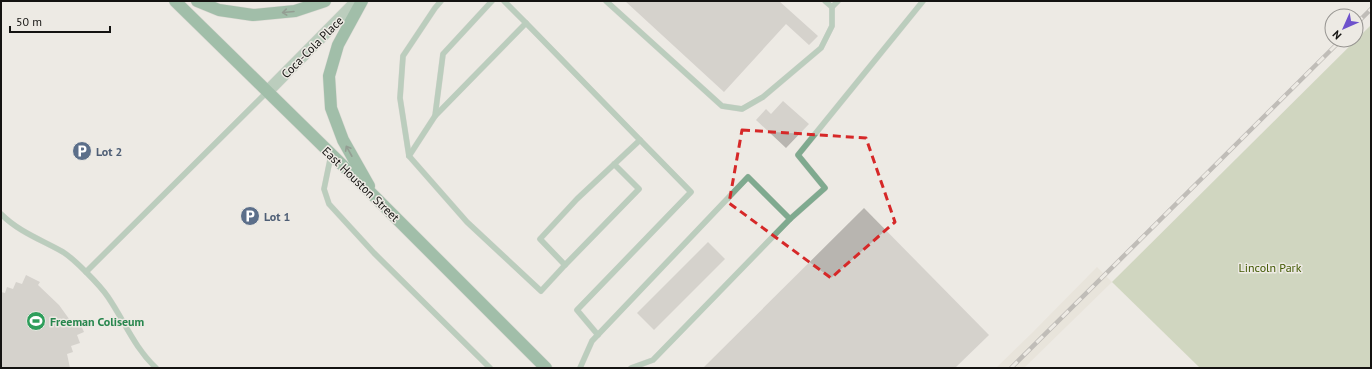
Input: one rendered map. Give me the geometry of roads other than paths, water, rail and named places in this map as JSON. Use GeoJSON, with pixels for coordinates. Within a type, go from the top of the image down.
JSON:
{"type":"FeatureCollection","features":[{"type":"Feature","properties":{"kind":"main road","name":"East Houston Street"},"geometry":{"type":"LineString","coordinates":[[175,1],[546,368]]}},
{"type":"Feature","properties":{"kind":"main road"},"geometry":{"type":"LineString","coordinates":[[197,1],[220,10],[253,15],[295,11],[325,1]]}},
{"type":"Feature","properties":{"kind":"main road"},"geometry":{"type":"LineString","coordinates":[[362,1],[338,45],[329,76],[331,108],[343,140],[375,198]]}},
{"type":"Feature","properties":{"kind":"street","name":"Coca-Cola Place"},"geometry":{"type":"LineString","coordinates":[[267,92],[357,1]]}},
{"type":"Feature","properties":{"kind":"lane"},"geometry":{"type":"LineString","coordinates":[[441,1],[403,56],[400,98],[409,156],[467,222],[541,290],[639,189],[614,164]]}},
{"type":"Feature","properties":{"kind":"lane"},"geometry":{"type":"LineString","coordinates":[[435,116],[443,54],[492,1]]}},
{"type":"Feature","properties":{"kind":"lane"},"geometry":{"type":"LineString","coordinates":[[504,1],[691,192],[578,310],[598,335]]}},
{"type":"Feature","properties":{"kind":"lane"},"geometry":{"type":"LineString","coordinates":[[606,1],[722,106],[742,109],[763,97],[821,48],[832,26],[832,7],[838,1]]}},
{"type":"Feature","properties":{"kind":"lane"},"geometry":{"type":"LineString","coordinates":[[825,1],[832,7]]}},
{"type":"Feature","properties":{"kind":"lane"},"geometry":{"type":"LineString","coordinates":[[631,368],[653,360],[790,219],[825,188],[798,155],[923,1]]}},
{"type":"Feature","properties":{"kind":"lane"},"geometry":{"type":"LineString","coordinates":[[409,156],[435,116],[526,23]]}},
{"type":"Feature","properties":{"kind":"lane"},"geometry":{"type":"LineString","coordinates":[[86,272],[267,92]]}},
{"type":"Feature","properties":{"kind":"lane"},"geometry":{"type":"LineString","coordinates":[[565,265],[540,239],[577,199],[640,140]]}},
{"type":"Feature","properties":{"kind":"lane"},"geometry":{"type":"LineString","coordinates":[[331,155],[324,189],[329,204],[374,253],[490,368]]}},
{"type":"Feature","properties":{"kind":"lane"},"geometry":{"type":"LineString","coordinates":[[580,368],[592,341],[748,177],[790,219]]}},
{"type":"Feature","properties":{"kind":"lane"},"geometry":{"type":"LineString","coordinates":[[1,214],[7,220],[32,237],[64,253],[86,272],[108,296],[130,336],[145,357],[156,368]]}},
{"type":"Feature","properties":{"kind":"railway"},"geometry":{"type":"LineString","coordinates":[[1364,16],[1371,9]]}},
{"type":"Feature","properties":{"kind":"railway"},"geometry":{"type":"LineString","coordinates":[[1011,368],[1333,48]]}},
{"type":"Feature","properties":{"kind":"place","name":"Lot 2"},"geometry":{"type":"Point","coordinates":[82,151]}},
{"type":"Feature","properties":{"kind":"place","name":"Lot 1"},"geometry":{"type":"Point","coordinates":[250,216]}},
{"type":"Feature","properties":{"kind":"place","name":"Freeman Coliseum"},"geometry":{"type":"Point","coordinates":[36,321]}},
{"type":"Feature","properties":{"kind":"park label","name":"Lincoln Park"},"geometry":{"type":"Point","coordinates":[1270,267]}}]}
